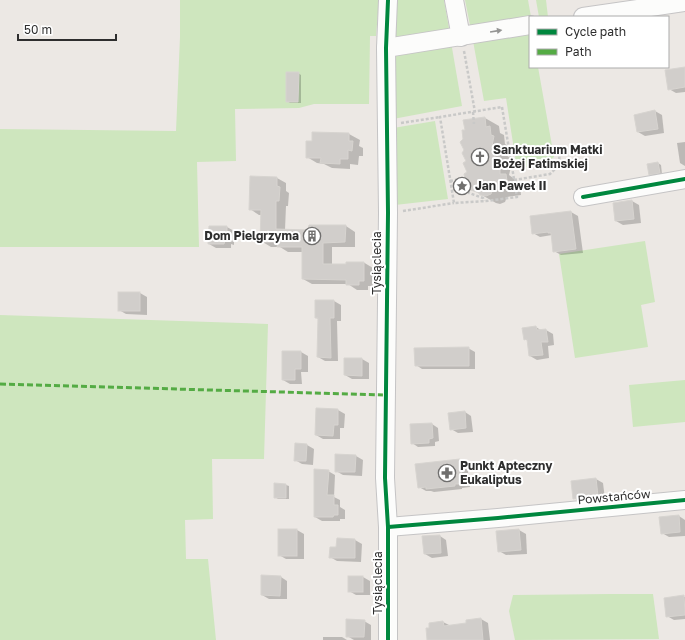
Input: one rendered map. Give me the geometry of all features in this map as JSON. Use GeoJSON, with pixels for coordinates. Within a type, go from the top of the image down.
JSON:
{"type":"FeatureCollection","features":[{"type":"Feature","properties":{"kind":"street","name":"Tysiąclecia"},"geometry":{"type":"LineString","coordinates":[[388,0],[386,48],[388,213],[385,478],[388,526],[388,640]]}},
{"type":"Feature","properties":{"kind":"street"},"geometry":{"type":"LineString","coordinates":[[454,0],[463,45]]}},
{"type":"Feature","properties":{"kind":"street"},"geometry":{"type":"LineString","coordinates":[[590,16],[685,2]]}},
{"type":"Feature","properties":{"kind":"street"},"geometry":{"type":"LineString","coordinates":[[386,48],[463,45],[529,25]]}},
{"type":"Feature","properties":{"kind":"street"},"geometry":{"type":"LineString","coordinates":[[582,197],[685,179]]}},
{"type":"Feature","properties":{"kind":"street","name":"Powstańców"},"geometry":{"type":"LineString","coordinates":[[388,526],[498,518],[685,500]]}},
{"type":"Feature","properties":{"kind":"path"},"geometry":{"type":"LineString","coordinates":[[463,45],[474,112],[474,124]]}},
{"type":"Feature","properties":{"kind":"path"},"geometry":{"type":"LineString","coordinates":[[387,125],[502,107],[517,197],[454,203],[388,213]]}},
{"type":"Feature","properties":{"kind":"path"},"geometry":{"type":"LineString","coordinates":[[440,117],[454,203]]}},
{"type":"Feature","properties":{"kind":"path"},"geometry":{"type":"LineString","coordinates":[[514,180],[550,174],[560,164],[559,155]]}},
{"type":"Feature","properties":{"kind":"path"},"geometry":{"type":"LineString","coordinates":[[450,180],[464,178],[466,189],[468,189],[469,193],[483,198],[484,201]]}},
{"type":"Feature","properties":{"kind":"green space"},"geometry":{"type":"Polygon","coordinates":[[[180,0],[379,0],[376,36],[370,36],[369,104],[314,104],[299,108],[235,109],[236,161],[197,162],[199,247],[0,247],[0,129],[176,131],[180,0]]]}},
{"type":"Feature","properties":{"kind":"green space"},"geometry":{"type":"Polygon","coordinates":[[[393,0],[444,0],[450,34],[393,37],[393,0]]]}},
{"type":"Feature","properties":{"kind":"green space"},"geometry":{"type":"Polygon","coordinates":[[[465,0],[528,0],[531,16],[529,17],[471,30],[465,0]]]}},
{"type":"Feature","properties":{"kind":"green space"},"geometry":{"type":"Polygon","coordinates":[[[536,0],[546,0],[548,16],[539,16],[536,0]]]}},
{"type":"Feature","properties":{"kind":"green space"},"geometry":{"type":"Polygon","coordinates":[[[529,32],[529,68],[538,68],[554,157],[545,164],[517,169],[506,98],[484,101],[473,41],[529,32]]]}},
{"type":"Feature","properties":{"kind":"green space"},"geometry":{"type":"Polygon","coordinates":[[[451,42],[462,106],[393,119],[393,52],[451,42]]]}},
{"type":"Feature","properties":{"kind":"green space"},"geometry":{"type":"Polygon","coordinates":[[[435,121],[448,199],[395,205],[393,128],[435,121]]]}},
{"type":"Feature","properties":{"kind":"green space"},"geometry":{"type":"Polygon","coordinates":[[[645,241],[655,302],[641,305],[648,347],[575,358],[559,254],[645,241]]]}},
{"type":"Feature","properties":{"kind":"green space"},"geometry":{"type":"Polygon","coordinates":[[[0,315],[268,324],[264,459],[212,459],[213,519],[185,520],[186,559],[208,559],[216,640],[0,640],[0,315]]]}},
{"type":"Feature","properties":{"kind":"green space"},"geometry":{"type":"Polygon","coordinates":[[[685,380],[685,422],[633,427],[629,385],[685,380]]]}},
{"type":"Feature","properties":{"kind":"green space"},"geometry":{"type":"Polygon","coordinates":[[[653,594],[659,639],[515,640],[509,611],[513,595],[653,594]]]}},
{"type":"Feature","properties":{"kind":"building"},"geometry":{"type":"Polygon","coordinates":[[[685,67],[685,87],[668,90],[665,70],[685,67]]]}},
{"type":"Feature","properties":{"kind":"building"},"geometry":{"type":"Polygon","coordinates":[[[286,72],[299,72],[298,102],[286,102],[286,72]]]}},
{"type":"Feature","properties":{"kind":"building"},"geometry":{"type":"Polygon","coordinates":[[[655,110],[658,129],[637,132],[634,115],[655,110]]]}},
{"type":"Feature","properties":{"kind":"building","name":"Sanktuarium Matki Bożej Fatimskiej"},"geometry":{"type":"Polygon","coordinates":[[[485,117],[486,127],[490,126],[491,135],[494,136],[492,146],[496,148],[494,156],[497,158],[496,167],[500,169],[500,174],[506,174],[508,187],[493,189],[491,194],[486,196],[480,195],[479,193],[471,190],[468,184],[466,184],[464,174],[467,172],[463,163],[466,161],[462,153],[464,150],[460,142],[463,139],[462,130],[465,130],[463,120],[485,117]]]}},
{"type":"Feature","properties":{"kind":"building"},"geometry":{"type":"Polygon","coordinates":[[[312,132],[349,133],[349,141],[353,141],[352,151],[348,150],[348,159],[340,159],[340,164],[320,163],[321,158],[306,158],[306,141],[312,141],[312,132]]]}},
{"type":"Feature","properties":{"kind":"building"},"geometry":{"type":"Polygon","coordinates":[[[658,162],[660,173],[649,175],[647,164],[658,162]]]}},
{"type":"Feature","properties":{"kind":"building"},"geometry":{"type":"Polygon","coordinates":[[[250,176],[277,177],[277,186],[280,187],[279,201],[276,201],[276,229],[308,230],[309,225],[346,225],[345,242],[323,243],[323,264],[364,262],[364,281],[359,281],[359,285],[346,285],[346,280],[302,279],[302,247],[277,247],[278,242],[260,242],[261,210],[249,210],[250,176]]]}},
{"type":"Feature","properties":{"kind":"building"},"geometry":{"type":"Polygon","coordinates":[[[632,200],[634,219],[615,221],[613,203],[632,200]]]}},
{"type":"Feature","properties":{"kind":"building"},"geometry":{"type":"Polygon","coordinates":[[[571,211],[576,249],[553,252],[551,233],[532,234],[530,216],[571,211]]]}},
{"type":"Feature","properties":{"kind":"building"},"geometry":{"type":"Polygon","coordinates":[[[209,226],[227,226],[227,241],[225,241],[224,244],[208,244],[209,226]]]}},
{"type":"Feature","properties":{"kind":"building"},"geometry":{"type":"Polygon","coordinates":[[[118,292],[140,292],[140,311],[118,311],[118,292]]]}},
{"type":"Feature","properties":{"kind":"building"},"geometry":{"type":"Polygon","coordinates":[[[315,300],[334,300],[334,318],[330,318],[331,358],[317,357],[318,318],[315,318],[315,300]]]}},
{"type":"Feature","properties":{"kind":"building"},"geometry":{"type":"Polygon","coordinates":[[[536,326],[537,330],[546,329],[548,342],[541,342],[543,355],[529,356],[527,339],[524,340],[522,328],[536,326]]]}},
{"type":"Feature","properties":{"kind":"building"},"geometry":{"type":"Polygon","coordinates":[[[469,347],[469,366],[415,366],[414,348],[469,347]]]}},
{"type":"Feature","properties":{"kind":"building"},"geometry":{"type":"Polygon","coordinates":[[[282,351],[301,351],[301,369],[295,369],[295,380],[282,380],[282,351]]]}},
{"type":"Feature","properties":{"kind":"building"},"geometry":{"type":"Polygon","coordinates":[[[344,358],[362,358],[362,376],[344,375],[344,358]]]}},
{"type":"Feature","properties":{"kind":"building"},"geometry":{"type":"Polygon","coordinates":[[[316,408],[338,409],[338,425],[334,425],[333,436],[315,435],[316,408]]]}},
{"type":"Feature","properties":{"kind":"building"},"geometry":{"type":"Polygon","coordinates":[[[465,411],[466,428],[450,430],[448,413],[465,411]]]}},
{"type":"Feature","properties":{"kind":"building"},"geometry":{"type":"Polygon","coordinates":[[[432,423],[433,438],[429,439],[429,443],[411,444],[410,424],[432,423]]]}},
{"type":"Feature","properties":{"kind":"building"},"geometry":{"type":"Polygon","coordinates":[[[295,443],[307,444],[306,461],[294,461],[295,443]]]}},
{"type":"Feature","properties":{"kind":"building"},"geometry":{"type":"Polygon","coordinates":[[[335,454],[356,455],[355,472],[335,472],[335,454]]]}},
{"type":"Feature","properties":{"kind":"building"},"geometry":{"type":"Polygon","coordinates":[[[460,459],[463,484],[426,489],[426,487],[418,488],[415,464],[460,459]]]}},
{"type":"Feature","properties":{"kind":"building"},"geometry":{"type":"Polygon","coordinates":[[[314,469],[329,470],[327,495],[334,495],[334,505],[338,505],[338,515],[334,515],[333,517],[314,517],[314,469]]]}},
{"type":"Feature","properties":{"kind":"building"},"geometry":{"type":"Polygon","coordinates":[[[596,478],[598,496],[573,499],[571,481],[596,478]]]}},
{"type":"Feature","properties":{"kind":"building"},"geometry":{"type":"Polygon","coordinates":[[[274,483],[286,484],[286,498],[274,498],[274,483]]]}},
{"type":"Feature","properties":{"kind":"building"},"geometry":{"type":"Polygon","coordinates":[[[679,515],[680,532],[661,534],[659,517],[679,515]]]}},
{"type":"Feature","properties":{"kind":"building"},"geometry":{"type":"Polygon","coordinates":[[[278,529],[297,529],[297,556],[278,556],[278,529]]]}},
{"type":"Feature","properties":{"kind":"building"},"geometry":{"type":"Polygon","coordinates":[[[519,529],[521,550],[498,552],[496,531],[519,529]]]}},
{"type":"Feature","properties":{"kind":"building"},"geometry":{"type":"Polygon","coordinates":[[[440,535],[441,553],[424,554],[422,536],[440,535]]]}},
{"type":"Feature","properties":{"kind":"building"},"geometry":{"type":"Polygon","coordinates":[[[337,538],[355,539],[355,558],[329,558],[330,547],[336,547],[337,538]]]}},
{"type":"Feature","properties":{"kind":"building"},"geometry":{"type":"Polygon","coordinates":[[[261,575],[281,576],[280,596],[261,595],[261,575]]]}},
{"type":"Feature","properties":{"kind":"building"},"geometry":{"type":"Polygon","coordinates":[[[348,576],[363,576],[363,592],[348,592],[348,576]]]}},
{"type":"Feature","properties":{"kind":"building"},"geometry":{"type":"Polygon","coordinates":[[[684,595],[685,615],[666,617],[664,598],[684,595]]]}},
{"type":"Feature","properties":{"kind":"building"},"geometry":{"type":"Polygon","coordinates":[[[481,618],[483,640],[427,640],[426,628],[429,628],[429,623],[443,621],[444,626],[466,623],[466,620],[481,618]]]}},
{"type":"Feature","properties":{"kind":"building"},"geometry":{"type":"Polygon","coordinates":[[[346,619],[365,620],[364,637],[346,637],[346,619]]]}},
{"type":"Feature","properties":{"kind":"marked path"},"geometry":{"type":"LineString","coordinates":[[0,384],[386,395]]}},
{"type":"Feature","properties":{"kind":"cycle path"},"geometry":{"type":"LineString","coordinates":[[388,0],[386,48],[388,213],[385,478],[388,527],[388,640]]}},
{"type":"Feature","properties":{"kind":"cycle path"},"geometry":{"type":"LineString","coordinates":[[583,197],[685,179]]}},
{"type":"Feature","properties":{"kind":"cycle path"},"geometry":{"type":"LineString","coordinates":[[388,527],[685,500]]}},
{"type":"Feature","properties":{"kind":"place","name":"Sanktuarium Matki Bożej Fatimskiej"},"geometry":{"type":"Point","coordinates":[480,157]}},
{"type":"Feature","properties":{"kind":"place","name":"Jan Paweł II"},"geometry":{"type":"Point","coordinates":[462,186]}},
{"type":"Feature","properties":{"kind":"place","name":"Dom Pielgrzyma"},"geometry":{"type":"Point","coordinates":[312,236]}},
{"type":"Feature","properties":{"kind":"place","name":"Punkt Apteczny Eukaliptus"},"geometry":{"type":"Point","coordinates":[447,473]}}]}
